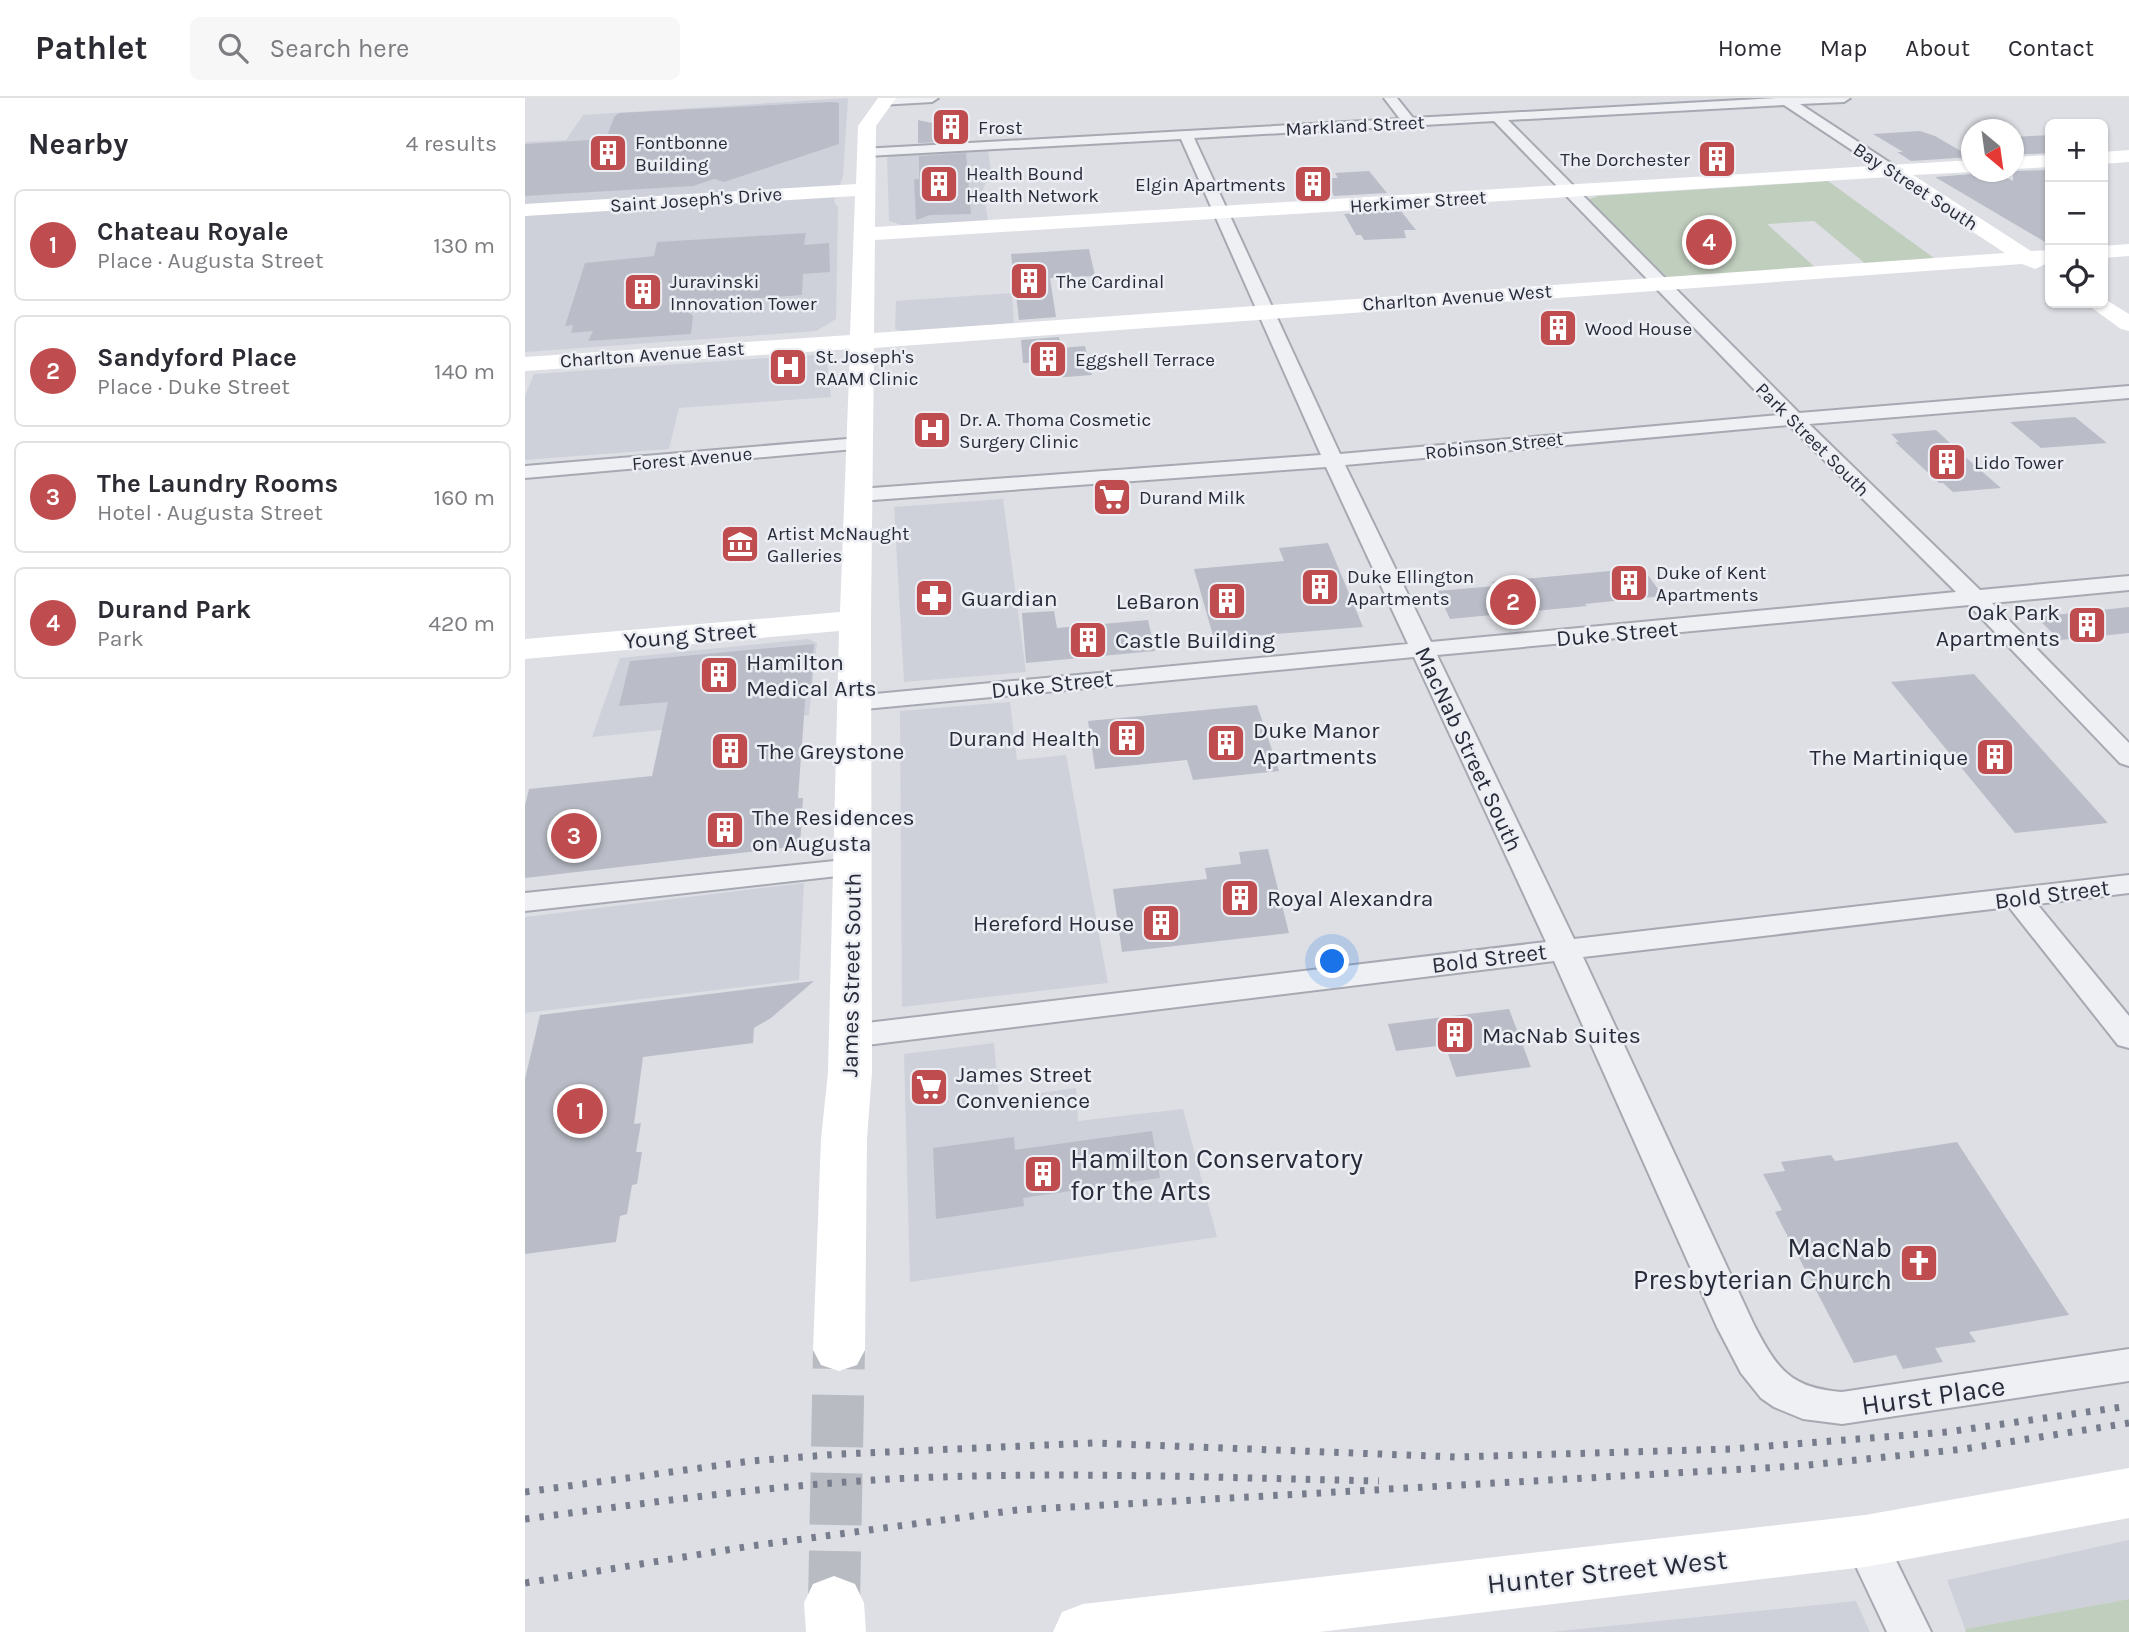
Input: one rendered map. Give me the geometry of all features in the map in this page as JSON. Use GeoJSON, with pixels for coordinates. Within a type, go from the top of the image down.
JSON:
{"type":"FeatureCollection","features":[{"type":"Feature","properties":{"kind":"street"},"geometry":{"type":"LineString","coordinates":[[886,100],[932,98]]}},
{"type":"Feature","properties":{"kind":"street"},"geometry":{"type":"LineString","coordinates":[[1390,98],[1411,122]]}},
{"type":"Feature","properties":{"kind":"street","name":"Markland Street"},"geometry":{"type":"LineString","coordinates":[[867,152],[1844,98]]}},
{"type":"Feature","properties":{"kind":"street","name":"James Street South"},"geometry":{"type":"LineString","coordinates":[[839,1350],[854,867],[855,620],[868,124],[886,100]]}},
{"type":"Feature","properties":{"kind":"street","name":"Bay Street South"},"geometry":{"type":"LineString","coordinates":[[1785,100],[1893,171],[2040,257]]}},
{"type":"Feature","properties":{"kind":"street","name":"Park Street South"},"geometry":{"type":"LineString","coordinates":[[1498,118],[1877,504],[1975,598],[2129,758]]}},
{"type":"Feature","properties":{"kind":"street","name":"MacNab Street South"},"geometry":{"type":"LineString","coordinates":[[1186,135],[1266,314],[1564,949],[1753,1361]]}},
{"type":"Feature","properties":{"kind":"street"},"geometry":{"type":"LineString","coordinates":[[2108,158],[2129,156]]}},
{"type":"Feature","properties":{"kind":"street"},"geometry":{"type":"LineString","coordinates":[[2024,162],[2045,161]]}},
{"type":"Feature","properties":{"kind":"street","name":"Herkimer Street"},"geometry":{"type":"LineString","coordinates":[[865,234],[1961,167]]}},
{"type":"Feature","properties":{"kind":"street","name":"Saint Joseph's Drive"},"geometry":{"type":"LineString","coordinates":[[525,210],[867,189]]}},
{"type":"Feature","properties":{"kind":"street"},"geometry":{"type":"LineString","coordinates":[[2108,252],[2129,250]]}},
{"type":"Feature","properties":{"kind":"street","name":"Charlton Avenue West"},"geometry":{"type":"LineString","coordinates":[[863,341],[2040,257]]}},
{"type":"Feature","properties":{"kind":"street"},"geometry":{"type":"LineString","coordinates":[[2104,308],[2129,324]]}},
{"type":"Feature","properties":{"kind":"street","name":"Charlton Avenue East"},"geometry":{"type":"LineString","coordinates":[[525,364],[863,341]]}},
{"type":"Feature","properties":{"kind":"street","name":"Robinson Street"},"geometry":{"type":"LineString","coordinates":[[859,495],[1335,460],[2129,392]]}},
{"type":"Feature","properties":{"kind":"street","name":"Forest Avenue"},"geometry":{"type":"LineString","coordinates":[[525,472],[859,444]]}},
{"type":"Feature","properties":{"kind":"street","name":"Duke Street"},"geometry":{"type":"LineString","coordinates":[[854,703],[2129,583]]}},
{"type":"Feature","properties":{"kind":"street","name":"Young Street"},"geometry":{"type":"LineString","coordinates":[[525,649],[855,620]]}},
{"type":"Feature","properties":{"kind":"street"},"geometry":{"type":"LineString","coordinates":[[525,902],[854,867]]}},
{"type":"Feature","properties":{"kind":"street","name":"Bold Street"},"geometry":{"type":"LineString","coordinates":[[850,1036],[1564,949],[2018,899],[2129,884]]}},
{"type":"Feature","properties":{"kind":"street"},"geometry":{"type":"LineString","coordinates":[[2018,899],[2129,1037]]}},
{"type":"Feature","properties":{"kind":"street","name":"Hurst Place"},"geometry":{"type":"LineString","coordinates":[[1753,1361],[1776,1390],[1790,1399],[1824,1408],[1859,1407],[2129,1365]]}},
{"type":"Feature","properties":{"kind":"street","name":"Hunter Street West"},"geometry":{"type":"LineString","coordinates":[[1083,1632],[1865,1541],[2129,1493]]}},
{"type":"Feature","properties":{"kind":"street"},"geometry":{"type":"LineString","coordinates":[[1865,1541],[1909,1632]]}},
{"type":"Feature","properties":{"kind":"shaded area"},"geometry":{"type":"Polygon","coordinates":[[[848,98],[843,176],[834,202],[838,207],[836,319],[816,331],[525,352],[525,142],[566,140],[583,115],[848,98]]]}},
{"type":"Feature","properties":{"kind":"shaded area"},"geometry":{"type":"Polygon","coordinates":[[[988,149],[991,172],[983,189],[988,221],[905,226],[889,221],[887,158],[898,154],[988,149]]]}},
{"type":"Feature","properties":{"kind":"shaded area"},"geometry":{"type":"Polygon","coordinates":[[[1012,293],[1014,324],[905,332],[895,329],[896,301],[1012,293]]]}},
{"type":"Feature","properties":{"kind":"shaded area"},"geometry":{"type":"Polygon","coordinates":[[[826,354],[831,397],[679,408],[669,449],[525,460],[525,396],[534,374],[826,354]]]}},
{"type":"Feature","properties":{"kind":"shaded area"},"geometry":{"type":"Polygon","coordinates":[[[1003,499],[1026,672],[904,682],[894,507],[1003,499]]]}},
{"type":"Feature","properties":{"kind":"shaded area"},"geometry":{"type":"Polygon","coordinates":[[[808,639],[817,643],[809,715],[592,737],[620,658],[808,639]]]}},
{"type":"Feature","properties":{"kind":"shaded area"},"geometry":{"type":"Polygon","coordinates":[[[1010,702],[1017,760],[1066,755],[1108,983],[902,1007],[900,711],[1010,702]]]}},
{"type":"Feature","properties":{"kind":"shaded area"},"geometry":{"type":"Polygon","coordinates":[[[804,883],[799,980],[525,1013],[525,917],[804,883]]]}},
{"type":"Feature","properties":{"kind":"shaded area"},"geometry":{"type":"Polygon","coordinates":[[[994,1043],[999,1099],[1076,1088],[1078,1121],[1183,1109],[1217,1237],[910,1282],[904,1054],[994,1043]]]}},
{"type":"Feature","properties":{"kind":"shaded area"},"geometry":{"type":"Polygon","coordinates":[[[2129,1540],[2129,1599],[1965,1629],[1947,1580],[2129,1540]]]}},
{"type":"Feature","properties":{"kind":"shaded area"},"geometry":{"type":"Polygon","coordinates":[[[1856,1601],[1870,1632],[1551,1632],[1856,1601]]]}},
{"type":"Feature","properties":{"kind":"green space"},"geometry":{"type":"Polygon","coordinates":[[[1828,181],[1938,261],[1867,265],[1814,221],[1767,224],[1816,268],[1668,278],[1587,200],[1598,196],[1828,181]]]}},
{"type":"Feature","properties":{"kind":"green space"},"geometry":{"type":"Polygon","coordinates":[[[2129,1599],[2129,1632],[1966,1632],[1965,1629],[2129,1599]]]}},
{"type":"Feature","properties":{"kind":"building"},"geometry":{"type":"Polygon","coordinates":[[[839,103],[839,144],[724,182],[714,179],[693,186],[525,196],[525,144],[606,139],[614,117],[619,113],[839,103]]]}},
{"type":"Feature","properties":{"kind":"building"},"geometry":{"type":"Polygon","coordinates":[[[918,120],[964,125],[965,141],[918,143],[918,120]]]}},
{"type":"Feature","properties":{"kind":"building"},"geometry":{"type":"Polygon","coordinates":[[[1920,131],[1935,136],[1961,151],[1961,158],[1911,161],[1897,152],[1903,152],[1873,134],[1920,131]]]}},
{"type":"Feature","properties":{"kind":"building"},"geometry":{"type":"Polygon","coordinates":[[[2045,135],[2045,153],[2024,154],[2024,136],[2045,135]]]}},
{"type":"Feature","properties":{"kind":"building"},"geometry":{"type":"Polygon","coordinates":[[[966,153],[971,214],[930,215],[916,220],[914,179],[919,179],[919,156],[966,153]]]}},
{"type":"Feature","properties":{"kind":"building"},"geometry":{"type":"Polygon","coordinates":[[[2045,170],[2045,242],[1935,177],[1961,175],[1961,182],[2024,182],[2024,171],[2045,170]]]}},
{"type":"Feature","properties":{"kind":"building"},"geometry":{"type":"Polygon","coordinates":[[[1369,171],[1387,193],[1334,196],[1325,178],[1338,178],[1335,173],[1369,171]]]}},
{"type":"Feature","properties":{"kind":"building"},"geometry":{"type":"Polygon","coordinates":[[[1400,210],[1416,230],[1404,230],[1406,238],[1364,240],[1361,235],[1356,235],[1344,214],[1400,210]]]}},
{"type":"Feature","properties":{"kind":"building"},"geometry":{"type":"Polygon","coordinates":[[[806,233],[804,245],[829,243],[830,272],[803,274],[802,295],[679,304],[693,316],[691,334],[588,341],[593,331],[571,333],[573,325],[565,326],[585,263],[654,256],[657,242],[806,233]]]}},
{"type":"Feature","properties":{"kind":"building","name":"The Cardinal"},"geometry":{"type":"Polygon","coordinates":[[[1089,249],[1095,276],[1050,278],[1056,317],[1019,320],[1011,254],[1089,249]]]}},
{"type":"Feature","properties":{"kind":"building"},"geometry":{"type":"Polygon","coordinates":[[[1059,337],[1061,348],[1085,346],[1092,375],[1053,378],[1051,369],[1030,370],[1029,363],[1023,363],[1021,340],[1059,337]]]}},
{"type":"Feature","properties":{"kind":"building"},"geometry":{"type":"Polygon","coordinates":[[[2075,417],[2107,443],[2041,448],[2010,422],[2075,417]]]}},
{"type":"Feature","properties":{"kind":"building","name":"Lido Tower"},"geometry":{"type":"Polygon","coordinates":[[[1936,430],[2001,488],[1953,492],[1943,483],[1939,483],[1895,442],[1899,442],[1891,434],[1936,430]]]}},
{"type":"Feature","properties":{"kind":"building"},"geometry":{"type":"Polygon","coordinates":[[[1328,543],[1363,627],[1214,639],[1194,569],[1284,561],[1279,548],[1328,543]]]}},
{"type":"Feature","properties":{"kind":"building"},"geometry":{"type":"Polygon","coordinates":[[[1632,569],[1634,572],[1645,571],[1663,596],[1450,619],[1437,591],[1495,586],[1492,582],[1632,569]]]}},
{"type":"Feature","properties":{"kind":"building","name":"Oak Park Apartments"},"geometry":{"type":"Polygon","coordinates":[[[2129,607],[2129,633],[2060,640],[2036,617],[2129,607]]]}},
{"type":"Feature","properties":{"kind":"building","name":"Castle Building"},"geometry":{"type":"Polygon","coordinates":[[[1054,611],[1057,628],[1148,620],[1155,651],[1026,663],[1022,613],[1054,611]]]}},
{"type":"Feature","properties":{"kind":"building"},"geometry":{"type":"Polygon","coordinates":[[[814,644],[811,689],[806,689],[798,798],[803,798],[800,846],[525,878],[525,805],[529,789],[652,776],[668,702],[619,706],[630,661],[814,644]]]}},
{"type":"Feature","properties":{"kind":"building","name":"The Martinique"},"geometry":{"type":"Polygon","coordinates":[[[1974,674],[2108,823],[2015,833],[1891,682],[1974,674]]]}},
{"type":"Feature","properties":{"kind":"building"},"geometry":{"type":"Polygon","coordinates":[[[1257,705],[1279,771],[1193,780],[1187,760],[1095,769],[1088,721],[1257,705]]]}},
{"type":"Feature","properties":{"kind":"building"},"geometry":{"type":"Polygon","coordinates":[[[1268,849],[1289,933],[1122,952],[1113,889],[1207,879],[1205,868],[1241,864],[1239,852],[1268,849]]]}},
{"type":"Feature","properties":{"kind":"building"},"geometry":{"type":"Polygon","coordinates":[[[814,981],[771,1018],[754,1028],[753,1043],[643,1057],[634,1124],[641,1123],[636,1152],[642,1152],[637,1184],[632,1185],[627,1214],[620,1216],[616,1242],[525,1254],[525,1079],[540,1015],[814,981]]]}},
{"type":"Feature","properties":{"kind":"building","name":"MacNab Suites"},"geometry":{"type":"Polygon","coordinates":[[[1509,1009],[1531,1067],[1456,1077],[1445,1045],[1396,1051],[1388,1024],[1509,1009]]]}},
{"type":"Feature","properties":{"kind":"building","name":"Hamilton Conservatory for the Arts"},"geometry":{"type":"Polygon","coordinates":[[[1152,1131],[1160,1178],[1023,1198],[1024,1206],[936,1219],[933,1148],[1014,1137],[1015,1150],[1152,1131]]]}},
{"type":"Feature","properties":{"kind":"building","name":"MacNab Presbyterian Church"},"geometry":{"type":"Polygon","coordinates":[[[1957,1142],[2069,1315],[1969,1332],[1976,1342],[1935,1348],[1943,1362],[1903,1369],[1896,1355],[1854,1363],[1775,1212],[1782,1210],[1763,1174],[1785,1171],[1781,1162],[1831,1155],[1835,1161],[1957,1142]]]}},
{"type":"Feature","properties":{"kind":"tunnel"},"geometry":{"type":"LineString","coordinates":[[834,1603],[839,1350]]}},
{"type":"Feature","properties":{"kind":"railway"},"geometry":{"type":"LineString","coordinates":[[525,1492],[751,1461],[841,1454],[1093,1443],[1457,1457],[1730,1449],[1947,1432],[2129,1406]]}},
{"type":"Feature","properties":{"kind":"railway"},"geometry":{"type":"LineString","coordinates":[[525,1583],[751,1546],[1017,1510],[1799,1466],[1964,1449],[2129,1423]]}},
{"type":"Feature","properties":{"kind":"railway"},"geometry":{"type":"LineString","coordinates":[[525,1519],[732,1493],[888,1479],[1105,1475],[1379,1481]]}},
{"type":"Feature","properties":{"kind":"place","name":"Frost"},"geometry":{"type":"Point","coordinates":[951,127]}},
{"type":"Feature","properties":{"kind":"place","name":"Fontbonne Building"},"geometry":{"type":"Point","coordinates":[608,153]}},
{"type":"Feature","properties":{"kind":"place","name":"The Dorchester"},"geometry":{"type":"Point","coordinates":[1717,159]}},
{"type":"Feature","properties":{"kind":"place","name":"Health Bound Health Network"},"geometry":{"type":"Point","coordinates":[939,184]}},
{"type":"Feature","properties":{"kind":"place","name":"Elgin Apartments"},"geometry":{"type":"Point","coordinates":[1313,184]}},
{"type":"Feature","properties":{"kind":"place","name":"Durand Park"},"geometry":{"type":"Point","coordinates":[1709,242]}},
{"type":"Feature","properties":{"kind":"place","name":"The Cardinal"},"geometry":{"type":"Point","coordinates":[1029,281]}},
{"type":"Feature","properties":{"kind":"place","name":"Juravinski Innovation Tower"},"geometry":{"type":"Point","coordinates":[643,292]}},
{"type":"Feature","properties":{"kind":"place","name":"Wood House"},"geometry":{"type":"Point","coordinates":[1558,328]}},
{"type":"Feature","properties":{"kind":"place","name":"Eggshell Terrace"},"geometry":{"type":"Point","coordinates":[1048,359]}},
{"type":"Feature","properties":{"kind":"place","name":"St. Joseph's RAAM Clinic"},"geometry":{"type":"Point","coordinates":[788,367]}},
{"type":"Feature","properties":{"kind":"place","name":"Dr. A. Thoma Cosmetic Surgery Clinic"},"geometry":{"type":"Point","coordinates":[932,430]}},
{"type":"Feature","properties":{"kind":"place","name":"Lido Tower"},"geometry":{"type":"Point","coordinates":[1947,462]}},
{"type":"Feature","properties":{"kind":"place","name":"Durand Milk"},"geometry":{"type":"Point","coordinates":[1112,497]}},
{"type":"Feature","properties":{"kind":"place","name":"Artist McNaught Galleries"},"geometry":{"type":"Point","coordinates":[740,544]}},
{"type":"Feature","properties":{"kind":"place","name":"Duke of Kent Apartments"},"geometry":{"type":"Point","coordinates":[1629,583]}},
{"type":"Feature","properties":{"kind":"place","name":"Duke Ellington Apartments"},"geometry":{"type":"Point","coordinates":[1320,587]}},
{"type":"Feature","properties":{"kind":"place","name":"Guardian"},"geometry":{"type":"Point","coordinates":[934,598]}},
{"type":"Feature","properties":{"kind":"place","name":"LeBaron"},"geometry":{"type":"Point","coordinates":[1227,601]}},
{"type":"Feature","properties":{"kind":"place","name":"Sandyford Place"},"geometry":{"type":"Point","coordinates":[1513,602]}},
{"type":"Feature","properties":{"kind":"place","name":"Oak Park Apartments"},"geometry":{"type":"Point","coordinates":[2087,625]}},
{"type":"Feature","properties":{"kind":"place","name":"Castle Building"},"geometry":{"type":"Point","coordinates":[1088,640]}},
{"type":"Feature","properties":{"kind":"place","name":"Hamilton Medical Arts"},"geometry":{"type":"Point","coordinates":[719,675]}},
{"type":"Feature","properties":{"kind":"place","name":"Durand Health"},"geometry":{"type":"Point","coordinates":[1127,738]}},
{"type":"Feature","properties":{"kind":"place","name":"Duke Manor Apartments"},"geometry":{"type":"Point","coordinates":[1226,743]}},
{"type":"Feature","properties":{"kind":"place","name":"The Greystone"},"geometry":{"type":"Point","coordinates":[730,751]}},
{"type":"Feature","properties":{"kind":"place","name":"The Martinique"},"geometry":{"type":"Point","coordinates":[1995,757]}},
{"type":"Feature","properties":{"kind":"place","name":"The Residences on Augusta"},"geometry":{"type":"Point","coordinates":[725,830]}},
{"type":"Feature","properties":{"kind":"place","name":"The Laundry Rooms"},"geometry":{"type":"Point","coordinates":[574,836]}},
{"type":"Feature","properties":{"kind":"place","name":"Royal Alexandra"},"geometry":{"type":"Point","coordinates":[1240,898]}},
{"type":"Feature","properties":{"kind":"place","name":"Hereford House"},"geometry":{"type":"Point","coordinates":[1161,923]}},
{"type":"Feature","properties":{"kind":"place","name":"MacNab Suites"},"geometry":{"type":"Point","coordinates":[1455,1035]}},
{"type":"Feature","properties":{"kind":"place","name":"James Street Convenience"},"geometry":{"type":"Point","coordinates":[929,1087]}},
{"type":"Feature","properties":{"kind":"place","name":"Chateau Royale"},"geometry":{"type":"Point","coordinates":[580,1111]}},
{"type":"Feature","properties":{"kind":"place","name":"Hamilton Conservatory for the Arts"},"geometry":{"type":"Point","coordinates":[1043,1174]}},
{"type":"Feature","properties":{"kind":"place","name":"MacNab Presbyterian Church"},"geometry":{"type":"Point","coordinates":[1919,1263]}}]}
